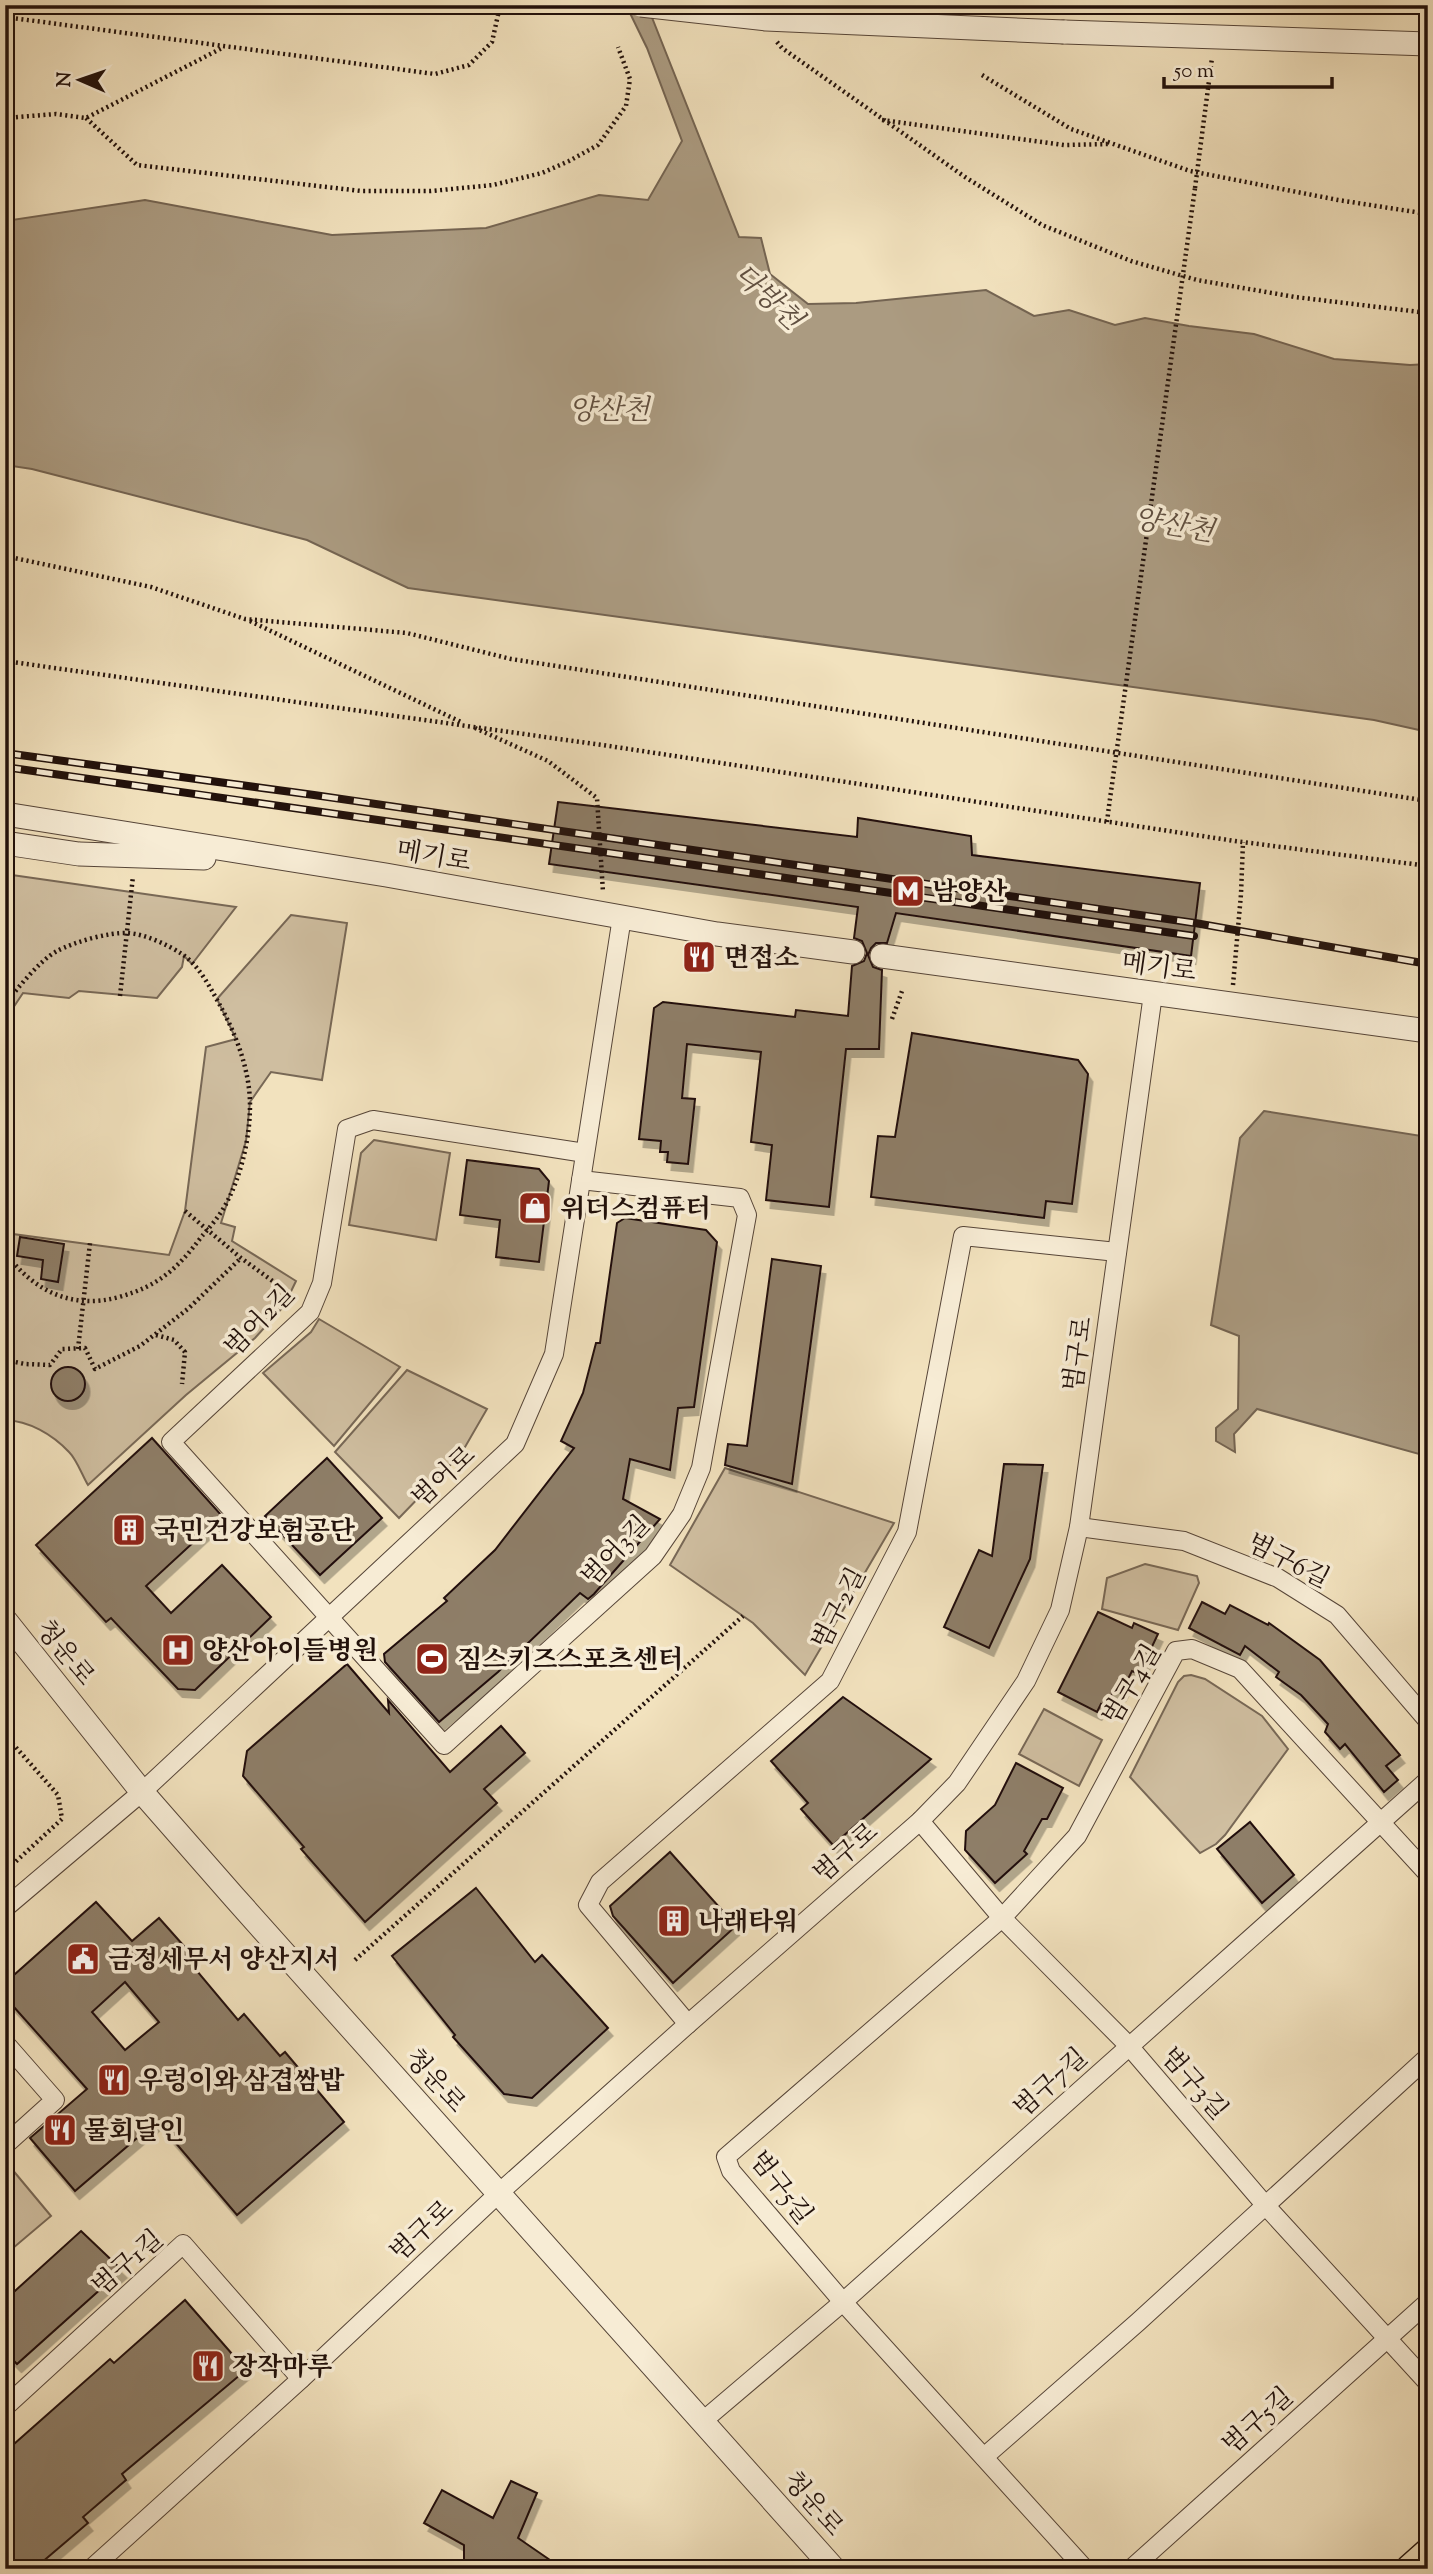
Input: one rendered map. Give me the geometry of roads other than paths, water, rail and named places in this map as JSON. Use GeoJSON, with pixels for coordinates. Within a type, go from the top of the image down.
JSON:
{"type":"FeatureCollection","features":[{"type":"Feature","properties":{"kind":"main road"},"geometry":{"type":"LineString","coordinates":[[1410,2569],[1428,2553]]}},
{"type":"Feature","properties":{"kind":"street"},"geometry":{"type":"LineString","coordinates":[[641,5],[766,19],[1428,44]]}},
{"type":"Feature","properties":{"kind":"street","name":"메기로"},"geometry":{"type":"LineString","coordinates":[[5,814],[298,861],[717,934],[853,952]]}},
{"type":"Feature","properties":{"kind":"street"},"geometry":{"type":"LineString","coordinates":[[5,843],[79,854],[298,861]]}},
{"type":"Feature","properties":{"kind":"street","name":"범어로"},"geometry":{"type":"LineString","coordinates":[[5,1908],[142,1792],[515,1444],[554,1353],[585,1153],[613,915]]}},
{"type":"Feature","properties":{"kind":"street","name":"메기로"},"geometry":{"type":"LineString","coordinates":[[882,957],[1428,1031]]}},
{"type":"Feature","properties":{"kind":"street","name":"범구로"},"geometry":{"type":"LineString","coordinates":[[91,2569],[301,2379],[499,2193],[920,1821],[957,1783],[1026,1681],[1060,1610],[1079,1527],[1153,993]]}},
{"type":"Feature","properties":{"kind":"street","name":"범어2길"},"geometry":{"type":"LineString","coordinates":[[330,1617],[171,1442],[310,1312],[322,1283],[347,1129],[373,1120],[585,1153]]}},
{"type":"Feature","properties":{"kind":"street","name":"범어3길"},"geometry":{"type":"LineString","coordinates":[[330,1617],[444,1745],[653,1556],[682,1514],[701,1468],[747,1215],[740,1198],[581,1180]]}},
{"type":"Feature","properties":{"kind":"street","name":"범구2길"},"geometry":{"type":"LineString","coordinates":[[688,2024],[588,1905],[600,1882],[830,1681],[907,1532],[963,1236],[1117,1252]]}},
{"type":"Feature","properties":{"kind":"street","name":"범구6길"},"geometry":{"type":"LineString","coordinates":[[1079,1527],[1184,1541],[1278,1578],[1337,1615],[1428,1721]]}},
{"type":"Feature","properties":{"kind":"street","name":"청운로"},"geometry":{"type":"LineString","coordinates":[[5,1620],[142,1792],[834,2569]]}},
{"type":"Feature","properties":{"kind":"street","name":"범구4길"},"geometry":{"type":"LineString","coordinates":[[1002,1917],[1077,1836],[1177,1651],[1192,1649],[1240,1669],[1428,1874]]}},
{"type":"Feature","properties":{"kind":"street","name":"범구7길"},"geometry":{"type":"LineString","coordinates":[[704,2420],[843,2302],[1428,1780]]}},
{"type":"Feature","properties":{"kind":"street","name":"범구3길"},"geometry":{"type":"LineString","coordinates":[[920,1821],[1002,1917],[1129,2046],[1266,2206],[1428,2383]]}},
{"type":"Feature","properties":{"kind":"street","name":"범구5길"},"geometry":{"type":"LineString","coordinates":[[1002,1917],[726,2157],[731,2171],[843,2302],[1085,2569]]}},
{"type":"Feature","properties":{"kind":"street"},"geometry":{"type":"LineString","coordinates":[[5,2043],[55,2100],[5,2145]]}},
{"type":"Feature","properties":{"kind":"street"},"geometry":{"type":"LineString","coordinates":[[984,2457],[1138,2322],[1428,2057]]}},
{"type":"Feature","properties":{"kind":"street","name":"범구1길"},"geometry":{"type":"LineString","coordinates":[[5,2407],[183,2244],[301,2379]]}},
{"type":"Feature","properties":{"kind":"street"},"geometry":{"type":"LineString","coordinates":[[1387,2338],[1428,2302]]}},
{"type":"Feature","properties":{"kind":"street","name":"범구5길"},"geometry":{"type":"LineString","coordinates":[[1130,2569],[1387,2338]]}},
{"type":"Feature","properties":{"kind":"water","name":"양산천"},"geometry":{"type":"Polygon","coordinates":[[[626,5],[647,5],[739,237],[761,238],[770,274],[808,304],[856,303],[986,290],[1034,316],[1069,310],[1115,325],[1145,318],[1254,334],[1334,359],[1428,364],[1428,732],[1374,720],[408,588],[307,540],[32,469],[5,465],[5,221],[145,200],[332,235],[486,228],[599,195],[648,200],[682,141],[647,48],[626,5]]]}},
{"type":"Feature","properties":{"kind":"water"},"geometry":{"type":"Polygon","coordinates":[[[1264,1111],[1428,1137],[1428,1464],[1423,1455],[1257,1409],[1234,1434],[1235,1452],[1216,1441],[1216,1428],[1238,1409],[1239,1336],[1211,1325],[1240,1138],[1264,1111]]]}},
{"type":"Feature","properties":{"kind":"railway"},"geometry":{"type":"LineString","coordinates":[[5,753],[314,795],[1195,923],[1428,964]]}},
{"type":"Feature","properties":{"kind":"railway"},"geometry":{"type":"LineString","coordinates":[[5,767],[1194,936]]}},
{"type":"Feature","properties":{"kind":"place","name":"남양산"},"geometry":{"type":"Point","coordinates":[908,891]}},
{"type":"Feature","properties":{"kind":"place","name":"면접소"},"geometry":{"type":"Point","coordinates":[699,957]}},
{"type":"Feature","properties":{"kind":"place","name":"위더스컴퓨터"},"geometry":{"type":"Point","coordinates":[535,1208]}},
{"type":"Feature","properties":{"kind":"place","name":"국민건강보험공단"},"geometry":{"type":"Point","coordinates":[129,1530]}},
{"type":"Feature","properties":{"kind":"place","name":"양산아이들병원"},"geometry":{"type":"Point","coordinates":[178,1650]}},
{"type":"Feature","properties":{"kind":"place","name":"짐스키즈스포츠센터"},"geometry":{"type":"Point","coordinates":[432,1659]}},
{"type":"Feature","properties":{"kind":"place","name":"나래타워"},"geometry":{"type":"Point","coordinates":[674,1921]}},
{"type":"Feature","properties":{"kind":"place","name":"금정세무서 양산지서"},"geometry":{"type":"Point","coordinates":[83,1959]}},
{"type":"Feature","properties":{"kind":"place","name":"우렁이와 삼겹쌈밥"},"geometry":{"type":"Point","coordinates":[114,2080]}},
{"type":"Feature","properties":{"kind":"place","name":"물회달인"},"geometry":{"type":"Point","coordinates":[60,2130]}},
{"type":"Feature","properties":{"kind":"place","name":"장작마루"},"geometry":{"type":"Point","coordinates":[208,2366]}},
{"type":"Feature","properties":{"kind":"water label","name":"다방천"},"geometry":{"type":"Point","coordinates":[769,296]}}]}
